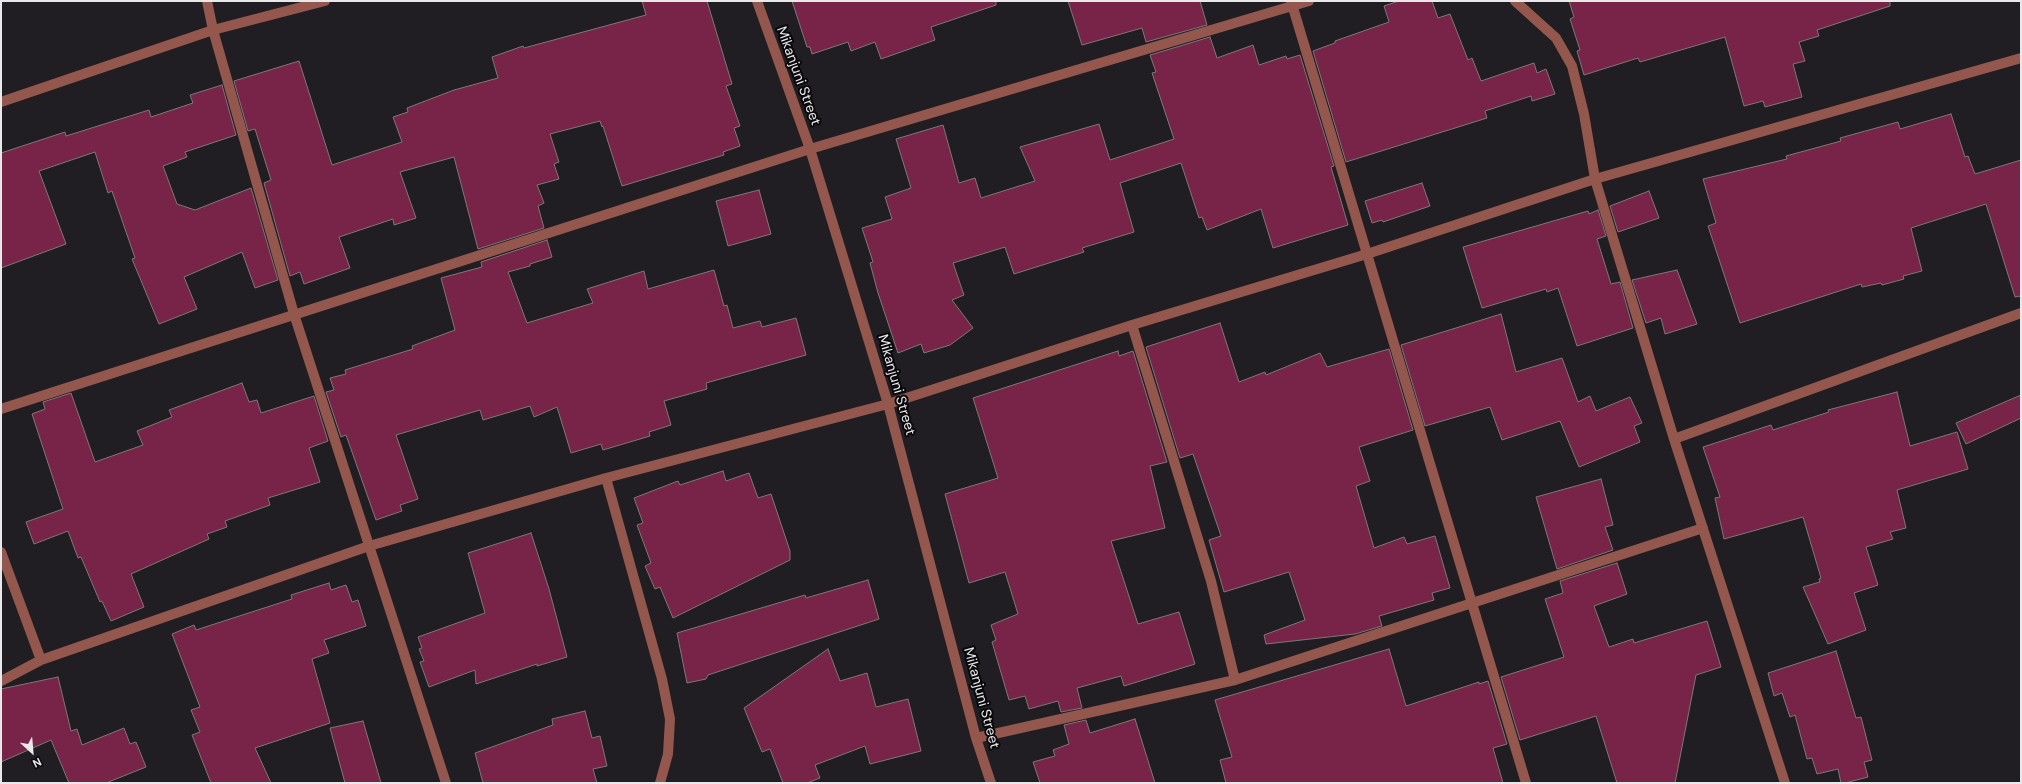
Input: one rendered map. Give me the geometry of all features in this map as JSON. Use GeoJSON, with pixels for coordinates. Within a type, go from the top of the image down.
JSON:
{"type":"FeatureCollection","features":[{"type":"Feature","properties":{"kind":"street"},"geometry":{"type":"LineString","coordinates":[[207,1],[213,30],[294,314],[446,783]]}},
{"type":"Feature","properties":{"kind":"street"},"geometry":{"type":"LineString","coordinates":[[1,102],[213,30],[325,1]]}},
{"type":"Feature","properties":{"kind":"street","name":"Mikanjuni Street"},"geometry":{"type":"LineString","coordinates":[[756,1],[810,149],[888,404],[976,738],[991,783]]}},
{"type":"Feature","properties":{"kind":"street"},"geometry":{"type":"LineString","coordinates":[[1,409],[810,149],[1291,4],[1309,1]]}},
{"type":"Feature","properties":{"kind":"street"},"geometry":{"type":"LineString","coordinates":[[1515,1],[1550,31],[1567,55],[1572,66],[1596,179],[1674,439],[1785,783]]}},
{"type":"Feature","properties":{"kind":"street"},"geometry":{"type":"LineString","coordinates":[[1291,4],[1526,783]]}},
{"type":"Feature","properties":{"kind":"street"},"geometry":{"type":"LineString","coordinates":[[1,681],[41,660],[369,546],[606,478],[888,404],[1132,325],[1367,254],[1596,179],[2021,58]]}},
{"type":"Feature","properties":{"kind":"street"},"geometry":{"type":"LineString","coordinates":[[1674,439],[2021,313]]}},
{"type":"Feature","properties":{"kind":"street"},"geometry":{"type":"LineString","coordinates":[[1132,325],[1211,581],[1235,680]]}},
{"type":"Feature","properties":{"kind":"street"},"geometry":{"type":"LineString","coordinates":[[606,478],[662,679],[670,718],[668,754],[660,783]]}},
{"type":"Feature","properties":{"kind":"street"},"geometry":{"type":"LineString","coordinates":[[976,738],[1235,680],[1703,528]]}},
{"type":"Feature","properties":{"kind":"street"},"geometry":{"type":"LineString","coordinates":[[1,552],[41,660]]}},
{"type":"Feature","properties":{"kind":"building"},"geometry":{"type":"Polygon","coordinates":[[[642,1],[707,1],[732,84],[726,86],[740,126],[734,128],[740,146],[723,152],[724,155],[622,186],[603,126],[602,127],[600,121],[550,134],[559,162],[554,164],[559,179],[537,185],[544,203],[538,206],[544,228],[478,249],[454,157],[400,172],[416,218],[394,225],[393,219],[339,237],[350,268],[304,284],[300,272],[290,276],[264,183],[271,180],[255,129],[248,131],[234,81],[299,61],[332,165],[402,142],[393,117],[408,112],[407,108],[454,90],[498,78],[492,57],[523,46],[524,48],[646,15],[642,1]]]}},
{"type":"Feature","properties":{"kind":"building"},"geometry":{"type":"Polygon","coordinates":[[[792,1],[996,1],[996,5],[931,27],[935,40],[881,59],[875,42],[851,51],[848,42],[812,54],[810,47],[807,47],[792,1]]]}},
{"type":"Feature","properties":{"kind":"building"},"geometry":{"type":"Polygon","coordinates":[[[1068,1],[1200,1],[1207,25],[1146,42],[1142,28],[1082,45],[1068,1]]]}},
{"type":"Feature","properties":{"kind":"building"},"geometry":{"type":"Polygon","coordinates":[[[1399,1],[1432,1],[1438,18],[1450,14],[1468,60],[1472,58],[1481,81],[1534,63],[1537,73],[1546,69],[1555,94],[1532,101],[1531,96],[1485,111],[1487,118],[1346,162],[1313,51],[1335,43],[1335,41],[1389,22],[1384,6],[1399,1]]]}},
{"type":"Feature","properties":{"kind":"building"},"geometry":{"type":"Polygon","coordinates":[[[1569,1],[1890,1],[1890,6],[1817,30],[1819,36],[1799,42],[1805,61],[1793,64],[1802,97],[1765,107],[1763,101],[1744,106],[1725,37],[1640,62],[1638,58],[1584,75],[1577,51],[1580,50],[1570,19],[1574,17],[1569,1]]]}},
{"type":"Feature","properties":{"kind":"building"},"geometry":{"type":"Polygon","coordinates":[[[1210,37],[1217,58],[1253,45],[1259,65],[1286,56],[1287,59],[1300,55],[1334,166],[1331,167],[1348,225],[1273,248],[1261,209],[1207,230],[1202,217],[1199,218],[1181,163],[1120,183],[1134,232],[1082,248],[1084,252],[1014,274],[1005,247],[953,263],[964,295],[952,300],[973,328],[950,345],[924,353],[921,344],[898,353],[878,293],[870,263],[873,262],[862,228],[892,219],[885,197],[911,188],[896,139],[943,125],[959,183],[975,178],[981,198],[1035,181],[1020,147],[1099,124],[1110,160],[1174,139],[1152,73],[1156,72],[1150,55],[1210,37]]]}},
{"type":"Feature","properties":{"kind":"building"},"geometry":{"type":"Polygon","coordinates":[[[222,85],[236,135],[185,152],[187,157],[163,166],[177,204],[195,210],[251,188],[278,280],[255,288],[242,252],[184,277],[197,309],[159,324],[132,259],[135,258],[112,191],[108,193],[95,152],[39,171],[66,244],[1,268],[1,153],[65,132],[66,136],[149,110],[151,117],[193,103],[190,95],[222,85]]]}},
{"type":"Feature","properties":{"kind":"building"},"geometry":{"type":"Polygon","coordinates":[[[1951,114],[1965,157],[1968,156],[1975,174],[2021,160],[2021,296],[2015,297],[1986,204],[1911,228],[1922,271],[1903,276],[1904,279],[1882,285],[1881,283],[1862,287],[1861,284],[1740,323],[1708,226],[1716,223],[1703,179],[1787,159],[1786,156],[1841,141],[1840,138],[1898,122],[1900,129],[1951,114]]]}},
{"type":"Feature","properties":{"kind":"building"},"geometry":{"type":"Polygon","coordinates":[[[1422,183],[1430,206],[1383,222],[1382,220],[1372,223],[1365,201],[1422,183]]]}},
{"type":"Feature","properties":{"kind":"building"},"geometry":{"type":"Polygon","coordinates":[[[759,190],[771,234],[728,246],[716,201],[759,190]]]}},
{"type":"Feature","properties":{"kind":"building"},"geometry":{"type":"Polygon","coordinates":[[[1649,191],[1659,218],[1618,232],[1610,206],[1649,191]]]}},
{"type":"Feature","properties":{"kind":"building"},"geometry":{"type":"Polygon","coordinates":[[[1598,210],[1606,236],[1597,239],[1611,284],[1620,282],[1633,328],[1577,346],[1558,288],[1547,292],[1546,289],[1482,308],[1463,247],[1588,211],[1589,214],[1598,210]]]}},
{"type":"Feature","properties":{"kind":"building"},"geometry":{"type":"Polygon","coordinates":[[[547,240],[552,257],[530,264],[530,266],[508,272],[527,323],[593,303],[587,289],[644,271],[648,289],[714,270],[724,306],[727,305],[733,328],[760,321],[762,327],[796,318],[806,355],[706,383],[707,389],[664,401],[671,425],[649,432],[650,436],[603,450],[601,444],[571,453],[557,407],[534,417],[530,406],[483,420],[480,410],[396,435],[418,499],[400,505],[402,511],[376,520],[346,435],[341,437],[326,392],[334,390],[330,378],[346,374],[345,370],[413,349],[412,346],[455,330],[441,278],[482,267],[481,262],[547,240]]]}},
{"type":"Feature","properties":{"kind":"building"},"geometry":{"type":"Polygon","coordinates":[[[1677,270],[1697,324],[1665,334],[1661,318],[1646,323],[1632,280],[1677,270]]]}},
{"type":"Feature","properties":{"kind":"building"},"geometry":{"type":"Polygon","coordinates":[[[1501,314],[1516,372],[1562,358],[1578,402],[1590,396],[1596,411],[1630,397],[1642,423],[1634,426],[1640,442],[1579,467],[1560,421],[1502,440],[1490,407],[1425,426],[1401,345],[1501,314]]]}},
{"type":"Feature","properties":{"kind":"building"},"geometry":{"type":"Polygon","coordinates":[[[1220,323],[1239,382],[1265,372],[1266,375],[1320,353],[1327,367],[1389,349],[1413,430],[1359,447],[1370,481],[1356,486],[1374,548],[1404,537],[1407,544],[1435,536],[1450,588],[1432,593],[1434,600],[1379,616],[1382,626],[1355,634],[1266,644],[1264,635],[1305,620],[1289,572],[1224,592],[1209,540],[1221,536],[1193,454],[1180,458],[1146,347],[1220,323]]]}},
{"type":"Feature","properties":{"kind":"building"},"geometry":{"type":"Polygon","coordinates":[[[1118,351],[1119,356],[1133,351],[1167,462],[1150,466],[1165,528],[1111,541],[1138,624],[1179,612],[1195,664],[1124,686],[1121,676],[1077,688],[1082,708],[1061,712],[1058,701],[1029,709],[1025,696],[1009,700],[992,642],[996,640],[991,625],[1018,614],[1005,572],[969,583],[945,494],[998,478],[973,398],[1118,351]]]}},
{"type":"Feature","properties":{"kind":"building"},"geometry":{"type":"Polygon","coordinates":[[[242,383],[249,402],[257,400],[261,413],[314,396],[328,441],[309,448],[320,482],[268,498],[270,505],[225,521],[227,527],[207,534],[209,539],[131,574],[144,607],[111,621],[102,601],[100,602],[81,557],[78,558],[68,531],[34,544],[26,522],[63,509],[32,414],[45,409],[43,402],[71,393],[95,462],[143,445],[137,431],[172,417],[169,410],[242,383]]]}},
{"type":"Feature","properties":{"kind":"building"},"geometry":{"type":"Polygon","coordinates":[[[1897,392],[1910,446],[1957,432],[1968,469],[1897,490],[1906,528],[1890,532],[1893,539],[1866,547],[1878,585],[1854,593],[1866,630],[1828,644],[1803,587],[1820,582],[1819,579],[1821,578],[1803,517],[1724,539],[1715,498],[1720,497],[1703,447],[1771,425],[1773,430],[1829,412],[1828,410],[1897,392]]]}},
{"type":"Feature","properties":{"kind":"building"},"geometry":{"type":"Polygon","coordinates":[[[2021,395],[2021,418],[1966,444],[1956,423],[2021,395]]]}},
{"type":"Feature","properties":{"kind":"building"},"geometry":{"type":"Polygon","coordinates":[[[723,471],[726,481],[749,473],[758,498],[771,494],[790,551],[790,560],[673,618],[660,587],[655,589],[645,566],[651,563],[637,525],[643,523],[634,498],[678,481],[680,485],[723,471]]]}},
{"type":"Feature","properties":{"kind":"building"},"geometry":{"type":"Polygon","coordinates":[[[1601,479],[1613,525],[1605,527],[1613,550],[1557,569],[1536,497],[1601,479]]]}},
{"type":"Feature","properties":{"kind":"building"},"geometry":{"type":"Polygon","coordinates":[[[531,533],[549,589],[567,657],[537,666],[537,664],[476,684],[475,670],[429,687],[420,662],[424,661],[419,649],[422,648],[418,637],[485,613],[468,553],[531,533]]]}},
{"type":"Feature","properties":{"kind":"building"},"geometry":{"type":"Polygon","coordinates":[[[1617,563],[1627,594],[1594,606],[1609,647],[1633,639],[1634,643],[1707,621],[1721,667],[1696,675],[1675,783],[1617,783],[1596,716],[1520,740],[1501,677],[1564,657],[1545,599],[1563,593],[1560,581],[1617,563]]]}},
{"type":"Feature","properties":{"kind":"building"},"geometry":{"type":"Polygon","coordinates":[[[868,580],[879,619],[708,675],[706,679],[687,683],[677,633],[805,595],[806,598],[868,580]]]}},
{"type":"Feature","properties":{"kind":"building"},"geometry":{"type":"Polygon","coordinates":[[[329,583],[331,590],[346,585],[352,602],[358,600],[366,626],[324,640],[329,653],[312,659],[330,723],[255,748],[271,783],[211,783],[192,735],[200,732],[191,710],[200,707],[172,634],[194,625],[196,630],[292,599],[291,595],[329,583]]]}},
{"type":"Feature","properties":{"kind":"building"},"geometry":{"type":"Polygon","coordinates":[[[828,649],[840,681],[867,673],[876,707],[908,699],[921,751],[870,764],[865,746],[815,765],[820,778],[807,783],[783,783],[770,749],[762,752],[744,708],[828,649]]]}},
{"type":"Feature","properties":{"kind":"building"},"geometry":{"type":"Polygon","coordinates":[[[1389,649],[1406,706],[1479,682],[1479,684],[1488,681],[1507,744],[1493,748],[1503,783],[1226,783],[1220,760],[1232,757],[1215,700],[1389,649]]]}},
{"type":"Feature","properties":{"kind":"building"},"geometry":{"type":"Polygon","coordinates":[[[1836,651],[1856,718],[1861,717],[1872,760],[1864,762],[1868,777],[1845,783],[1841,783],[1838,769],[1817,774],[1812,758],[1807,759],[1795,715],[1790,717],[1782,693],[1774,696],[1768,673],[1836,651]]]}},
{"type":"Feature","properties":{"kind":"building"},"geometry":{"type":"Polygon","coordinates":[[[58,677],[71,731],[77,729],[82,745],[124,728],[130,744],[136,742],[146,767],[106,783],[69,783],[51,740],[1,762],[1,689],[58,677]]]}},
{"type":"Feature","properties":{"kind":"building"},"geometry":{"type":"Polygon","coordinates":[[[585,711],[592,738],[600,736],[607,766],[593,769],[597,783],[483,783],[475,753],[553,725],[552,719],[585,711]]]}},
{"type":"Feature","properties":{"kind":"building"},"geometry":{"type":"Polygon","coordinates":[[[1135,719],[1155,783],[1040,783],[1033,762],[1055,756],[1053,750],[1069,744],[1064,725],[1086,720],[1090,733],[1135,719]]]}},
{"type":"Feature","properties":{"kind":"building"},"geometry":{"type":"Polygon","coordinates":[[[363,721],[381,783],[345,783],[330,728],[363,721]]]}}]}
